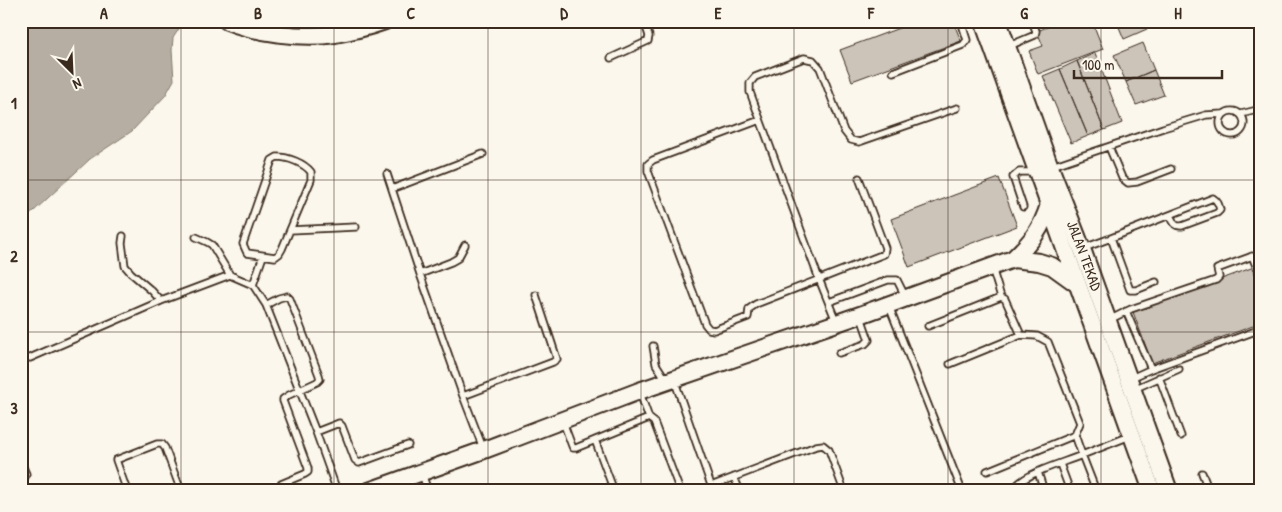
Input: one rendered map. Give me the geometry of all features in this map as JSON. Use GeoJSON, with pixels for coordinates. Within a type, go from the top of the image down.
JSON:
{"type":"FeatureCollection","features":[{"type":"Feature","properties":{"kind":"street"},"geometry":{"type":"LineString","coordinates":[[227,21],[242,27],[271,33],[311,35],[354,31],[384,21]]}},
{"type":"Feature","properties":{"kind":"street"},"geometry":{"type":"LineString","coordinates":[[333,21],[336,29],[354,31]]}},
{"type":"Feature","properties":{"kind":"street","name":"JALAN TEKAD"},"geometry":{"type":"LineString","coordinates":[[983,21],[1043,169],[1082,249],[1169,491]]}},
{"type":"Feature","properties":{"kind":"street","name":"JALAN TEKAD"},"geometry":{"type":"LineString","coordinates":[[998,21],[1008,47],[1043,169],[1049,205],[1152,491]]}},
{"type":"Feature","properties":{"kind":"street"},"geometry":{"type":"LineString","coordinates":[[369,491],[639,391],[860,315],[1013,259],[1039,231],[1049,205]]}},
{"type":"Feature","properties":{"kind":"street"},"geometry":{"type":"LineString","coordinates":[[1013,259],[1052,266],[1077,284]]}},
{"type":"Feature","properties":{"kind":"lane"},"geometry":{"type":"LineString","coordinates":[[611,58],[648,41],[649,36],[644,21]]}},
{"type":"Feature","properties":{"kind":"lane"},"geometry":{"type":"LineString","coordinates":[[892,72],[963,45],[967,40],[962,24],[974,21]]}},
{"type":"Feature","properties":{"kind":"lane"},"geometry":{"type":"LineString","coordinates":[[1008,47],[1035,35],[1036,31],[1032,21]]}},
{"type":"Feature","properties":{"kind":"lane"},"geometry":{"type":"LineString","coordinates":[[837,323],[760,120],[750,92],[750,83],[756,77],[804,58],[813,60],[820,68],[844,131],[851,140],[859,142],[957,108]]}},
{"type":"Feature","properties":{"kind":"lane"},"geometry":{"type":"LineString","coordinates":[[1241,114],[1261,109]]}},
{"type":"Feature","properties":{"kind":"lane"},"geometry":{"type":"LineString","coordinates":[[1229,110],[1235,110],[1241,114],[1244,119],[1244,126],[1241,132],[1235,135],[1223,132],[1220,126],[1220,119],[1223,114],[1229,110]]}},
{"type":"Feature","properties":{"kind":"lane"},"geometry":{"type":"LineString","coordinates":[[1023,207],[1013,177],[1019,172],[1043,169],[1206,115],[1223,114]]}},
{"type":"Feature","properties":{"kind":"lane"},"geometry":{"type":"LineString","coordinates":[[760,120],[653,160],[648,164],[651,180],[705,324],[709,329],[714,330],[748,317],[749,309],[756,304],[884,254],[885,248],[859,178]]}},
{"type":"Feature","properties":{"kind":"lane"},"geometry":{"type":"LineString","coordinates":[[1109,147],[1122,178],[1128,183],[1137,182],[1171,170]]}},
{"type":"Feature","properties":{"kind":"lane"},"geometry":{"type":"LineString","coordinates":[[392,189],[483,154]]}},
{"type":"Feature","properties":{"kind":"lane"},"geometry":{"type":"LineString","coordinates":[[277,157],[283,157],[306,166],[311,172],[311,180],[290,230],[279,254],[275,257],[247,252],[243,244],[272,160],[277,157]]}},
{"type":"Feature","properties":{"kind":"lane"},"geometry":{"type":"LineString","coordinates":[[386,174],[463,396],[484,450]]}},
{"type":"Feature","properties":{"kind":"lane"},"geometry":{"type":"LineString","coordinates":[[1082,249],[1213,198],[1216,200],[1220,210],[1217,213],[1182,226],[1174,224],[1170,215]]}},
{"type":"Feature","properties":{"kind":"lane"},"geometry":{"type":"LineString","coordinates":[[290,230],[356,227]]}},
{"type":"Feature","properties":{"kind":"lane"},"geometry":{"type":"LineString","coordinates":[[123,236],[122,243],[126,266],[161,301]]}},
{"type":"Feature","properties":{"kind":"lane"},"geometry":{"type":"LineString","coordinates":[[196,237],[212,246],[230,276],[253,285],[266,305],[338,491]]}},
{"type":"Feature","properties":{"kind":"lane"},"geometry":{"type":"LineString","coordinates":[[1111,238],[1130,290],[1136,290],[1156,282]]}},
{"type":"Feature","properties":{"kind":"lane"},"geometry":{"type":"LineString","coordinates":[[420,274],[458,258],[465,245]]}},
{"type":"Feature","properties":{"kind":"lane"},"geometry":{"type":"LineString","coordinates":[[253,285],[263,256]]}},
{"type":"Feature","properties":{"kind":"lane"},"geometry":{"type":"LineString","coordinates":[[1107,321],[1126,311],[1216,280],[1219,277],[1217,269],[1252,256],[1261,278]]}},
{"type":"Feature","properties":{"kind":"lane"},"geometry":{"type":"LineString","coordinates":[[991,266],[1001,297],[1005,299],[1021,335]]}},
{"type":"Feature","properties":{"kind":"lane"},"geometry":{"type":"LineString","coordinates":[[30,358],[161,301],[230,276]]}},
{"type":"Feature","properties":{"kind":"lane"},"geometry":{"type":"LineString","coordinates":[[829,302],[888,280],[897,280],[906,297]]}},
{"type":"Feature","properties":{"kind":"lane"},"geometry":{"type":"LineString","coordinates":[[463,396],[553,362],[557,358],[536,295]]}},
{"type":"Feature","properties":{"kind":"lane"},"geometry":{"type":"LineString","coordinates":[[266,305],[282,296],[287,296],[290,299],[320,379],[318,382],[283,399],[308,472],[281,484],[281,491]]}},
{"type":"Feature","properties":{"kind":"lane"},"geometry":{"type":"LineString","coordinates":[[928,326],[1001,297]]}},
{"type":"Feature","properties":{"kind":"lane"},"geometry":{"type":"LineString","coordinates":[[888,304],[962,491]]}},
{"type":"Feature","properties":{"kind":"lane"},"geometry":{"type":"LineString","coordinates":[[1126,311],[1151,369]]}},
{"type":"Feature","properties":{"kind":"lane"},"geometry":{"type":"LineString","coordinates":[[839,354],[865,344],[869,340],[860,315]]}},
{"type":"Feature","properties":{"kind":"lane"},"geometry":{"type":"LineString","coordinates":[[1130,385],[1151,369],[1261,330]]}},
{"type":"Feature","properties":{"kind":"lane"},"geometry":{"type":"LineString","coordinates":[[950,364],[1021,335],[1037,336],[1048,342],[1080,423],[1074,435],[987,471]]}},
{"type":"Feature","properties":{"kind":"lane"},"geometry":{"type":"LineString","coordinates":[[654,346],[656,364],[659,370],[663,375],[674,379],[712,488],[734,477],[823,445],[829,450],[844,491]]}},
{"type":"Feature","properties":{"kind":"lane"},"geometry":{"type":"LineString","coordinates":[[1130,385],[1179,370]]}},
{"type":"Feature","properties":{"kind":"lane"},"geometry":{"type":"LineString","coordinates":[[1159,377],[1181,436]]}},
{"type":"Feature","properties":{"kind":"lane"},"geometry":{"type":"LineString","coordinates":[[639,391],[649,418],[654,422],[680,491]]}},
{"type":"Feature","properties":{"kind":"lane"},"geometry":{"type":"LineString","coordinates":[[562,420],[573,448],[576,448],[649,418]]}},
{"type":"Feature","properties":{"kind":"lane"},"geometry":{"type":"LineString","coordinates":[[316,432],[339,423],[342,426],[355,460],[359,463],[408,445]]}},
{"type":"Feature","properties":{"kind":"lane"},"geometry":{"type":"LineString","coordinates":[[1074,435],[1096,491]]}},
{"type":"Feature","properties":{"kind":"lane"},"geometry":{"type":"LineString","coordinates":[[1018,491],[1017,485],[1022,480],[1038,472],[1132,435]]}},
{"type":"Feature","properties":{"kind":"lane"},"geometry":{"type":"LineString","coordinates":[[595,440],[614,491]]}},
{"type":"Feature","properties":{"kind":"lane"},"geometry":{"type":"LineString","coordinates":[[127,491],[116,460],[157,444],[162,444],[182,491]]}},
{"type":"Feature","properties":{"kind":"lane"},"geometry":{"type":"LineString","coordinates":[[21,462],[26,474],[25,478],[21,480]]}},
{"type":"Feature","properties":{"kind":"lane"},"geometry":{"type":"LineString","coordinates":[[1060,464],[1070,491]]}},
{"type":"Feature","properties":{"kind":"lane"},"geometry":{"type":"LineString","coordinates":[[421,472],[428,491]]}},
{"type":"Feature","properties":{"kind":"lane"},"geometry":{"type":"LineString","coordinates":[[1038,472],[1044,491]]}},
{"type":"Feature","properties":{"kind":"lane"},"geometry":{"type":"LineString","coordinates":[[1202,473],[1209,491]]}},
{"type":"Feature","properties":{"kind":"lane"},"geometry":{"type":"LineString","coordinates":[[734,477],[740,491]]}},
{"type":"Feature","properties":{"kind":"lane"},"geometry":{"type":"LineString","coordinates":[[1227,491],[1237,487],[1242,491]]}},
{"type":"Feature","properties":{"kind":"shaded area"},"geometry":{"type":"Polygon","coordinates":[[[21,21],[184,21],[173,38],[174,80],[165,96],[132,131],[90,159],[21,223],[21,21]]]}},
{"type":"Feature","properties":{"kind":"building"},"geometry":{"type":"Polygon","coordinates":[[[918,21],[953,21],[961,41],[852,81],[840,50],[918,21]]]}},
{"type":"Feature","properties":{"kind":"building"},"geometry":{"type":"Polygon","coordinates":[[[1063,21],[1092,21],[1103,49],[1038,74],[1029,51],[1043,46],[1037,31],[1063,21]]]}},
{"type":"Feature","properties":{"kind":"building"},"geometry":{"type":"Polygon","coordinates":[[[1117,21],[1133,21],[1119,27],[1117,21]]]}},
{"type":"Feature","properties":{"kind":"building"},"geometry":{"type":"Polygon","coordinates":[[[1133,21],[1144,21],[1147,29],[1124,39],[1119,27],[1133,21]]]}},
{"type":"Feature","properties":{"kind":"building"},"geometry":{"type":"Polygon","coordinates":[[[1143,43],[1154,70],[1126,82],[1114,55],[1143,43]]]}},
{"type":"Feature","properties":{"kind":"building"},"geometry":{"type":"Polygon","coordinates":[[[1095,53],[1122,123],[1104,130],[1077,61],[1095,53]]]}},
{"type":"Feature","properties":{"kind":"building"},"geometry":{"type":"Polygon","coordinates":[[[1077,61],[1104,130],[1088,136],[1060,69],[1077,61]]]}},
{"type":"Feature","properties":{"kind":"building"},"geometry":{"type":"Polygon","coordinates":[[[1060,69],[1088,136],[1071,143],[1043,76],[1060,69]]]}},
{"type":"Feature","properties":{"kind":"building"},"geometry":{"type":"Polygon","coordinates":[[[1154,70],[1164,95],[1136,105],[1126,82],[1154,70]]]}},
{"type":"Feature","properties":{"kind":"building"},"geometry":{"type":"Polygon","coordinates":[[[999,178],[1017,226],[909,267],[891,219],[999,178]]]}},
{"type":"Feature","properties":{"kind":"building"},"geometry":{"type":"Polygon","coordinates":[[[1254,267],[1261,284],[1261,323],[1152,363],[1133,312],[1254,267]]]}}]}
